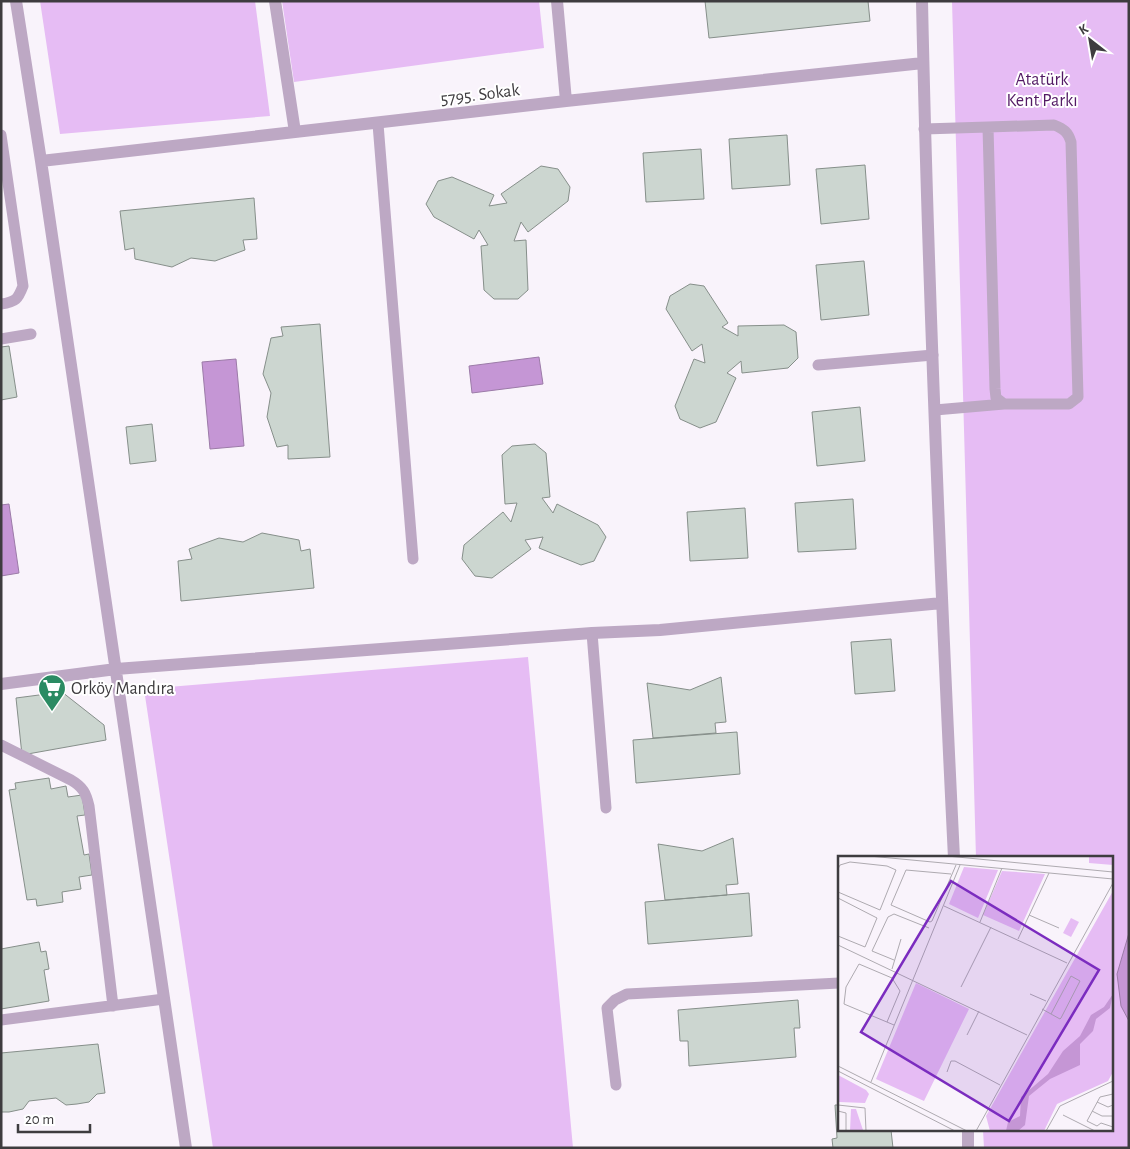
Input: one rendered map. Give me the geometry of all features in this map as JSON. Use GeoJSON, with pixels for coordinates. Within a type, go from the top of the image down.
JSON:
{"type":"FeatureCollection","features":[{"type":"Feature","properties":{"kind":"street"},"geometry":{"type":"LineString","coordinates":[[16,1],[186,1148]]}},
{"type":"Feature","properties":{"kind":"street"},"geometry":{"type":"LineString","coordinates":[[275,1],[295,132]]}},
{"type":"Feature","properties":{"kind":"street"},"geometry":{"type":"LineString","coordinates":[[557,1],[566,101]]}},
{"type":"Feature","properties":{"kind":"street"},"geometry":{"type":"LineString","coordinates":[[922,1],[924,129],[954,856]]}},
{"type":"Feature","properties":{"kind":"street","name":"5795. Sokak"},"geometry":{"type":"LineString","coordinates":[[41,161],[378,124],[566,101],[923,63]]}},
{"type":"Feature","properties":{"kind":"street"},"geometry":{"type":"LineString","coordinates":[[1,684],[116,670],[592,633],[660,630],[942,602]]}},
{"type":"Feature","properties":{"kind":"street"},"geometry":{"type":"LineString","coordinates":[[968,1132],[968,1148]]}},
{"type":"Feature","properties":{"kind":"lane"},"geometry":{"type":"LineString","coordinates":[[378,124],[413,559]]}},
{"type":"Feature","properties":{"kind":"lane"},"geometry":{"type":"LineString","coordinates":[[924,129],[1054,125],[1062,128],[1068,134],[1071,142],[1078,396],[1070,404],[1004,404],[935,410]]}},
{"type":"Feature","properties":{"kind":"lane"},"geometry":{"type":"LineString","coordinates":[[988,127],[994,389],[996,398],[1004,404]]}},
{"type":"Feature","properties":{"kind":"lane"},"geometry":{"type":"LineString","coordinates":[[1,135],[23,286],[18,299],[1,304]]}},
{"type":"Feature","properties":{"kind":"lane"},"geometry":{"type":"LineString","coordinates":[[1,339],[31,334]]}},
{"type":"Feature","properties":{"kind":"lane"},"geometry":{"type":"LineString","coordinates":[[818,365],[933,355]]}},
{"type":"Feature","properties":{"kind":"lane"},"geometry":{"type":"LineString","coordinates":[[592,633],[606,808]]}},
{"type":"Feature","properties":{"kind":"lane"},"geometry":{"type":"LineString","coordinates":[[1,745],[72,780],[81,786],[86,794],[113,1006]]}},
{"type":"Feature","properties":{"kind":"lane"},"geometry":{"type":"LineString","coordinates":[[616,1085],[607,1008],[615,1000],[626,994],[838,983]]}},
{"type":"Feature","properties":{"kind":"lane"},"geometry":{"type":"LineString","coordinates":[[1,1020],[164,999]]}},
{"type":"Feature","properties":{"kind":"green space"},"geometry":{"type":"Polygon","coordinates":[[[40,1],[255,1],[270,116],[60,134],[40,1]]]}},
{"type":"Feature","properties":{"kind":"green space"},"geometry":{"type":"Polygon","coordinates":[[[282,1],[539,1],[544,48],[294,82],[282,1]]]}},
{"type":"Feature","properties":{"kind":"green space","name":"Atatürk Kent Parkı"},"geometry":{"type":"Polygon","coordinates":[[[952,1],[1129,1],[1129,1148],[984,1148],[983,1132],[1112,1132],[1112,856],[976,856],[952,1]]]}},
{"type":"Feature","properties":{"kind":"green space"},"geometry":{"type":"Polygon","coordinates":[[[528,657],[573,1148],[213,1148],[144,689],[528,657]]]}},
{"type":"Feature","properties":{"kind":"shaded area"},"geometry":{"type":"Polygon","coordinates":[[[539,357],[543,384],[472,393],[469,366],[539,357]]]}},
{"type":"Feature","properties":{"kind":"shaded area"},"geometry":{"type":"Polygon","coordinates":[[[236,359],[244,446],[210,449],[202,362],[236,359]]]}},
{"type":"Feature","properties":{"kind":"shaded area"},"geometry":{"type":"Polygon","coordinates":[[[9,504],[19,573],[1,576],[1,505],[9,504]]]}},
{"type":"Feature","properties":{"kind":"shaded area"},"geometry":{"type":"Polygon","coordinates":[[[1129,933],[1129,1021],[1121,1006],[1117,974],[1129,933]]]}},
{"type":"Feature","properties":{"kind":"building"},"geometry":{"type":"Polygon","coordinates":[[[705,1],[868,1],[870,21],[709,38],[705,1]]]}},
{"type":"Feature","properties":{"kind":"building"},"geometry":{"type":"Polygon","coordinates":[[[787,135],[790,185],[732,189],[729,139],[787,135]]]}},
{"type":"Feature","properties":{"kind":"building"},"geometry":{"type":"Polygon","coordinates":[[[701,149],[704,199],[646,202],[643,153],[701,149]]]}},
{"type":"Feature","properties":{"kind":"building"},"geometry":{"type":"Polygon","coordinates":[[[865,165],[869,219],[821,224],[816,169],[865,165]]]}},
{"type":"Feature","properties":{"kind":"building"},"geometry":{"type":"Polygon","coordinates":[[[541,166],[558,169],[570,187],[568,201],[528,232],[521,222],[514,241],[526,240],[528,290],[518,299],[494,299],[484,290],[481,246],[488,245],[479,230],[474,239],[434,217],[426,204],[438,181],[452,177],[494,195],[489,206],[507,203],[501,194],[541,166]]]}},
{"type":"Feature","properties":{"kind":"building"},"geometry":{"type":"Polygon","coordinates":[[[254,198],[257,239],[243,240],[245,250],[215,261],[191,258],[172,267],[135,259],[134,248],[125,250],[120,211],[254,198]]]}},
{"type":"Feature","properties":{"kind":"building"},"geometry":{"type":"Polygon","coordinates":[[[864,261],[869,315],[821,320],[816,265],[864,261]]]}},
{"type":"Feature","properties":{"kind":"building"},"geometry":{"type":"Polygon","coordinates":[[[690,284],[704,286],[728,323],[722,327],[738,336],[738,326],[784,325],[796,332],[798,358],[788,368],[742,373],[741,361],[727,373],[736,378],[716,422],[700,428],[680,419],[675,406],[694,359],[705,363],[702,344],[692,351],[666,309],[670,296],[690,284]]]}},
{"type":"Feature","properties":{"kind":"building"},"geometry":{"type":"Polygon","coordinates":[[[320,324],[330,457],[288,459],[288,445],[277,447],[267,417],[271,393],[263,374],[271,338],[283,336],[281,327],[320,324]]]}},
{"type":"Feature","properties":{"kind":"building"},"geometry":{"type":"Polygon","coordinates":[[[9,346],[17,397],[1,400],[1,347],[9,346]]]}},
{"type":"Feature","properties":{"kind":"building"},"geometry":{"type":"Polygon","coordinates":[[[860,407],[865,461],[817,466],[812,412],[860,407]]]}},
{"type":"Feature","properties":{"kind":"building"},"geometry":{"type":"Polygon","coordinates":[[[152,424],[156,461],[130,464],[126,427],[152,424]]]}},
{"type":"Feature","properties":{"kind":"building"},"geometry":{"type":"Polygon","coordinates":[[[535,444],[546,453],[550,497],[542,498],[553,513],[557,504],[598,525],[606,537],[594,561],[581,565],[539,548],[543,537],[525,540],[531,549],[492,578],[475,576],[462,559],[464,545],[503,512],[511,522],[517,503],[505,504],[502,455],[512,446],[535,444]]]}},
{"type":"Feature","properties":{"kind":"building"},"geometry":{"type":"Polygon","coordinates":[[[853,499],[856,549],[798,552],[795,503],[853,499]]]}},
{"type":"Feature","properties":{"kind":"building"},"geometry":{"type":"Polygon","coordinates":[[[745,508],[748,558],[690,561],[687,512],[745,508]]]}},
{"type":"Feature","properties":{"kind":"building"},"geometry":{"type":"Polygon","coordinates":[[[262,533],[299,540],[301,551],[310,549],[314,588],[181,601],[178,561],[192,559],[189,549],[219,538],[243,542],[262,533]]]}},
{"type":"Feature","properties":{"kind":"building"},"geometry":{"type":"Polygon","coordinates":[[[891,639],[895,691],[855,694],[851,642],[891,639]]]}},
{"type":"Feature","properties":{"kind":"building"},"geometry":{"type":"Polygon","coordinates":[[[721,677],[726,722],[715,723],[716,733],[653,738],[647,683],[690,690],[721,677]]]}},
{"type":"Feature","properties":{"kind":"building","name":"Orköy Mandıra"},"geometry":{"type":"Polygon","coordinates":[[[62,692],[104,725],[106,740],[22,755],[16,698],[62,692]]]}},
{"type":"Feature","properties":{"kind":"building"},"geometry":{"type":"Polygon","coordinates":[[[737,732],[740,774],[636,783],[633,740],[737,732]]]}},
{"type":"Feature","properties":{"kind":"building"},"geometry":{"type":"Polygon","coordinates":[[[49,778],[51,789],[66,786],[68,797],[82,795],[85,815],[77,816],[84,855],[89,854],[92,875],[79,877],[81,889],[62,892],[63,902],[37,906],[36,899],[27,900],[9,790],[16,789],[15,783],[49,778]]]}},
{"type":"Feature","properties":{"kind":"building"},"geometry":{"type":"Polygon","coordinates":[[[733,838],[738,884],[726,885],[727,895],[665,900],[658,844],[702,851],[733,838]]]}},
{"type":"Feature","properties":{"kind":"building"},"geometry":{"type":"Polygon","coordinates":[[[749,893],[752,936],[648,944],[645,902],[749,893]]]}},
{"type":"Feature","properties":{"kind":"building"},"geometry":{"type":"Polygon","coordinates":[[[39,942],[41,952],[46,951],[49,969],[44,970],[49,1001],[1,1009],[1,949],[39,942]]]}},
{"type":"Feature","properties":{"kind":"building"},"geometry":{"type":"Polygon","coordinates":[[[798,1000],[800,1028],[794,1028],[796,1057],[689,1066],[688,1041],[680,1041],[678,1010],[798,1000]]]}},
{"type":"Feature","properties":{"kind":"building"},"geometry":{"type":"Polygon","coordinates":[[[98,1044],[105,1093],[97,1094],[89,1102],[66,1105],[56,1098],[29,1101],[23,1109],[1,1112],[1,1053],[98,1044]]]}},
{"type":"Feature","properties":{"kind":"building"},"geometry":{"type":"Polygon","coordinates":[[[835,1105],[838,1105],[838,1132],[891,1132],[893,1148],[833,1148],[832,1139],[837,1138],[835,1105]]]}},
{"type":"Feature","properties":{"kind":"place","name":"Orköy Mandıra"},"geometry":{"type":"Point","coordinates":[52,712]}}]}
